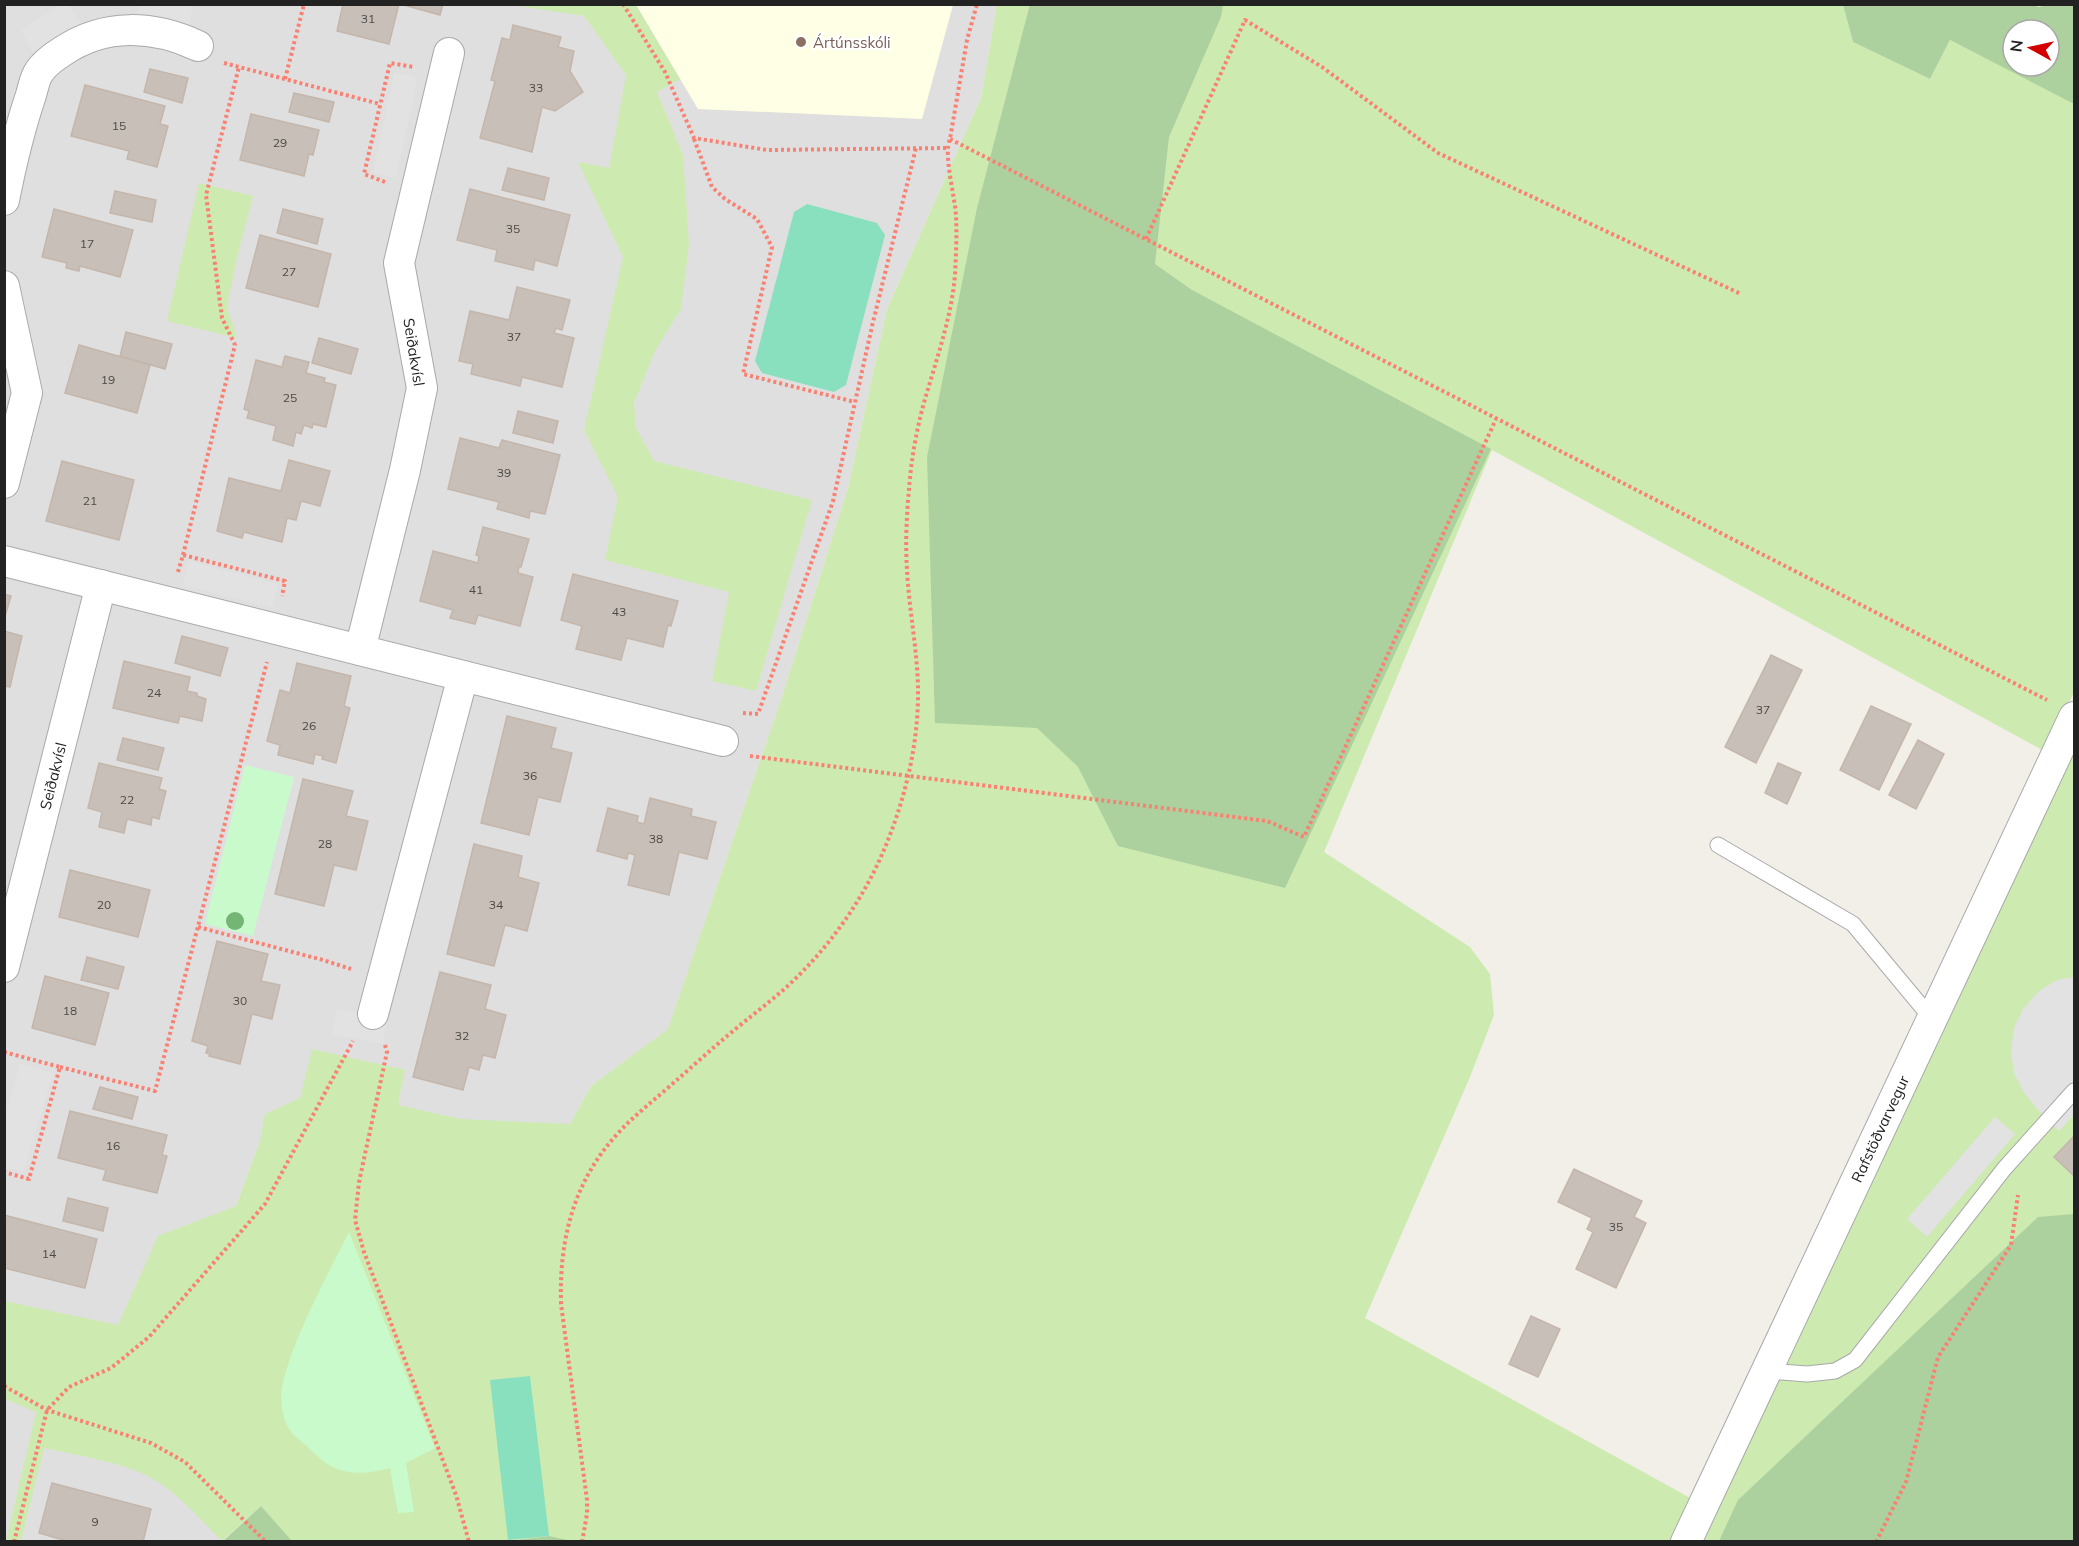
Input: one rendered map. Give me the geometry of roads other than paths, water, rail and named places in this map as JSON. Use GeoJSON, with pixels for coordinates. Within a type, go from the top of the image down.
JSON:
{"type":"FeatureCollection","features":[{"type":"Feature","properties":{"kind":"street"},"geometry":{"type":"LineString","coordinates":[[4,200],[22,122],[39,71],[54,57],[92,36],[135,29],[177,36],[198,46]]}},
{"type":"Feature","properties":{"kind":"street","name":"Seiðakvísl"},"geometry":{"type":"LineString","coordinates":[[360,650],[405,470],[422,388],[399,263],[446,63]]}},
{"type":"Feature","properties":{"kind":"street"},"geometry":{"type":"LineString","coordinates":[[4,286],[27,393],[4,483]]}},
{"type":"Feature","properties":{"kind":"street"},"geometry":{"type":"LineString","coordinates":[[4,561],[723,741]]}},
{"type":"Feature","properties":{"kind":"street","name":"Seiðakvísl"},"geometry":{"type":"LineString","coordinates":[[4,967],[101,585]]}},
{"type":"Feature","properties":{"kind":"street"},"geometry":{"type":"LineString","coordinates":[[373,1014],[463,676]]}},
{"type":"Feature","properties":{"kind":"street","name":"Rafstöðvarvegur"},"geometry":{"type":"LineString","coordinates":[[1686,1542],[1932,1019],[2064,710]]}},
{"type":"Feature","properties":{"kind":"lane"},"geometry":{"type":"LineString","coordinates":[[1718,845],[1853,924],[1932,1019]]}},
{"type":"Feature","properties":{"kind":"lane"},"geometry":{"type":"LineString","coordinates":[[1767,1371],[1807,1374],[1834,1371],[1855,1359],[2017,1156],[2074,1091]]}},
{"type":"Feature","properties":{"kind":"place","name":"Ártúnsskóli"},"geometry":{"type":"Point","coordinates":[801,42]}}]}
